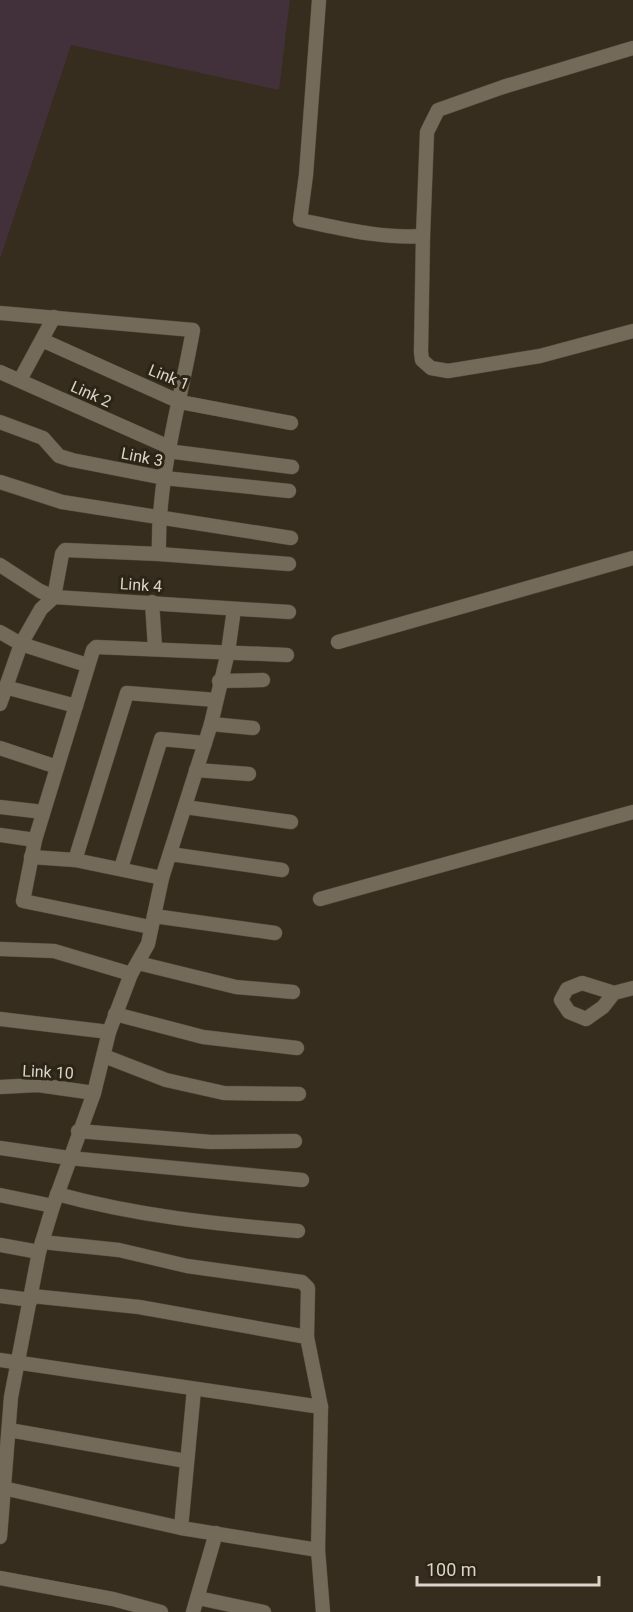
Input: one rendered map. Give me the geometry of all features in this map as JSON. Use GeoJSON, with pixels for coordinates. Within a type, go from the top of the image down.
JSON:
{"type":"FeatureCollection","features":[{"type":"Feature","properties":{"kind":"street"},"geometry":{"type":"LineString","coordinates":[[319,0],[306,175],[300,220],[400,238],[423,236]]}},
{"type":"Feature","properties":{"kind":"street"},"geometry":{"type":"LineString","coordinates":[[633,48],[492,90],[438,110],[427,132],[421,352],[422,360],[431,368],[448,371],[540,356],[633,331]]}},
{"type":"Feature","properties":{"kind":"street"},"geometry":{"type":"LineString","coordinates":[[0,313],[191,329],[180,402],[168,449],[158,518],[159,554]]}},
{"type":"Feature","properties":{"kind":"street"},"geometry":{"type":"LineString","coordinates":[[20,380],[54,317]]}},
{"type":"Feature","properties":{"kind":"street","name":"Link 1"},"geometry":{"type":"LineString","coordinates":[[42,340],[180,402],[291,423]]}},
{"type":"Feature","properties":{"kind":"street","name":"Link 2"},"geometry":{"type":"LineString","coordinates":[[0,372],[168,449],[292,467]]}},
{"type":"Feature","properties":{"kind":"street","name":"Link 3"},"geometry":{"type":"LineString","coordinates":[[0,422],[43,438],[59,456],[65,458],[164,478],[290,491]]}},
{"type":"Feature","properties":{"kind":"street"},"geometry":{"type":"LineString","coordinates":[[0,482],[62,502],[291,538]]}},
{"type":"Feature","properties":{"kind":"street"},"geometry":{"type":"LineString","coordinates":[[0,704],[21,644],[41,609],[54,597],[62,554],[65,550],[159,554],[289,564]]}},
{"type":"Feature","properties":{"kind":"street"},"geometry":{"type":"LineString","coordinates":[[338,642],[633,558]]}},
{"type":"Feature","properties":{"kind":"street","name":"Link 4"},"geometry":{"type":"LineString","coordinates":[[0,565],[40,591],[54,597],[289,612]]}},
{"type":"Feature","properties":{"kind":"street"},"geometry":{"type":"LineString","coordinates":[[152,602],[155,648]]}},
{"type":"Feature","properties":{"kind":"street"},"geometry":{"type":"LineString","coordinates":[[0,1536],[9,1430],[6,1396],[17,1364],[41,1247],[78,1131],[94,1093],[115,1014],[134,969],[148,944],[162,878],[211,724],[219,681],[228,652],[234,609]]}},
{"type":"Feature","properties":{"kind":"street"},"geometry":{"type":"LineString","coordinates":[[0,632],[21,644],[87,665]]}},
{"type":"Feature","properties":{"kind":"street"},"geometry":{"type":"LineString","coordinates":[[275,933],[152,922],[24,903],[34,840],[87,665],[96,647],[287,655]]}},
{"type":"Feature","properties":{"kind":"street"},"geometry":{"type":"LineString","coordinates":[[219,681],[263,680]]}},
{"type":"Feature","properties":{"kind":"street"},"geometry":{"type":"LineString","coordinates":[[5,687],[76,706]]}},
{"type":"Feature","properties":{"kind":"street"},"geometry":{"type":"LineString","coordinates":[[75,860],[127,693],[216,700]]}},
{"type":"Feature","properties":{"kind":"street"},"geometry":{"type":"LineString","coordinates":[[211,724],[253,728]]}},
{"type":"Feature","properties":{"kind":"street"},"geometry":{"type":"LineString","coordinates":[[121,868],[161,739],[205,743]]}},
{"type":"Feature","properties":{"kind":"street"},"geometry":{"type":"LineString","coordinates":[[0,748],[57,767]]}},
{"type":"Feature","properties":{"kind":"street"},"geometry":{"type":"LineString","coordinates":[[196,770],[249,774]]}},
{"type":"Feature","properties":{"kind":"street"},"geometry":{"type":"LineString","coordinates":[[0,807],[43,812]]}},
{"type":"Feature","properties":{"kind":"street"},"geometry":{"type":"LineString","coordinates":[[185,807],[291,822]]}},
{"type":"Feature","properties":{"kind":"street"},"geometry":{"type":"LineString","coordinates":[[320,899],[633,813]]}},
{"type":"Feature","properties":{"kind":"street"},"geometry":{"type":"LineString","coordinates":[[0,835],[34,840]]}},
{"type":"Feature","properties":{"kind":"street"},"geometry":{"type":"LineString","coordinates":[[170,854],[282,870]]}},
{"type":"Feature","properties":{"kind":"street"},"geometry":{"type":"LineString","coordinates":[[31,857],[75,860],[162,878]]}},
{"type":"Feature","properties":{"kind":"street"},"geometry":{"type":"LineString","coordinates":[[0,949],[54,951],[134,969],[236,987],[293,992]]}},
{"type":"Feature","properties":{"kind":"street"},"geometry":{"type":"LineString","coordinates":[[614,993],[633,988]]}},
{"type":"Feature","properties":{"kind":"street"},"geometry":{"type":"LineString","coordinates":[[115,1014],[204,1037],[297,1048]]}},
{"type":"Feature","properties":{"kind":"street"},"geometry":{"type":"LineString","coordinates":[[0,1019],[109,1032]]}},
{"type":"Feature","properties":{"kind":"street"},"geometry":{"type":"LineString","coordinates":[[104,1056],[166,1080],[224,1093],[299,1094]]}},
{"type":"Feature","properties":{"kind":"street","name":"Link 10"},"geometry":{"type":"LineString","coordinates":[[0,1087],[38,1084],[94,1093]]}},
{"type":"Feature","properties":{"kind":"street"},"geometry":{"type":"LineString","coordinates":[[78,1131],[211,1142],[295,1141]]}},
{"type":"Feature","properties":{"kind":"street"},"geometry":{"type":"LineString","coordinates":[[0,1148],[69,1158],[302,1180]]}},
{"type":"Feature","properties":{"kind":"street"},"geometry":{"type":"LineString","coordinates":[[0,1195],[55,1200],[212,1224],[298,1231]]}},
{"type":"Feature","properties":{"kind":"street"},"geometry":{"type":"LineString","coordinates":[[0,1245],[119,1250],[187,1266],[302,1282],[308,1288],[307,1337],[321,1407],[318,1550],[323,1612]]}},
{"type":"Feature","properties":{"kind":"street"},"geometry":{"type":"LineString","coordinates":[[0,1296],[139,1307],[307,1337]]}},
{"type":"Feature","properties":{"kind":"street"},"geometry":{"type":"LineString","coordinates":[[0,1360],[321,1407]]}},
{"type":"Feature","properties":{"kind":"street"},"geometry":{"type":"LineString","coordinates":[[181,1528],[194,1389]]}},
{"type":"Feature","properties":{"kind":"street"},"geometry":{"type":"LineString","coordinates":[[9,1430],[186,1461]]}},
{"type":"Feature","properties":{"kind":"street"},"geometry":{"type":"LineString","coordinates":[[3,1488],[181,1528],[318,1550]]}},
{"type":"Feature","properties":{"kind":"street"},"geometry":{"type":"LineString","coordinates":[[193,1612],[216,1533]]}},
{"type":"Feature","properties":{"kind":"street"},"geometry":{"type":"LineString","coordinates":[[0,1578],[112,1599],[161,1612]]}},
{"type":"Feature","properties":{"kind":"street"},"geometry":{"type":"LineString","coordinates":[[198,1598],[264,1612]]}},
{"type":"Feature","properties":{"kind":"shaded area"},"geometry":{"type":"Polygon","coordinates":[[[0,0],[290,0],[279,90],[71,45],[0,259],[0,0]]]}}]}
